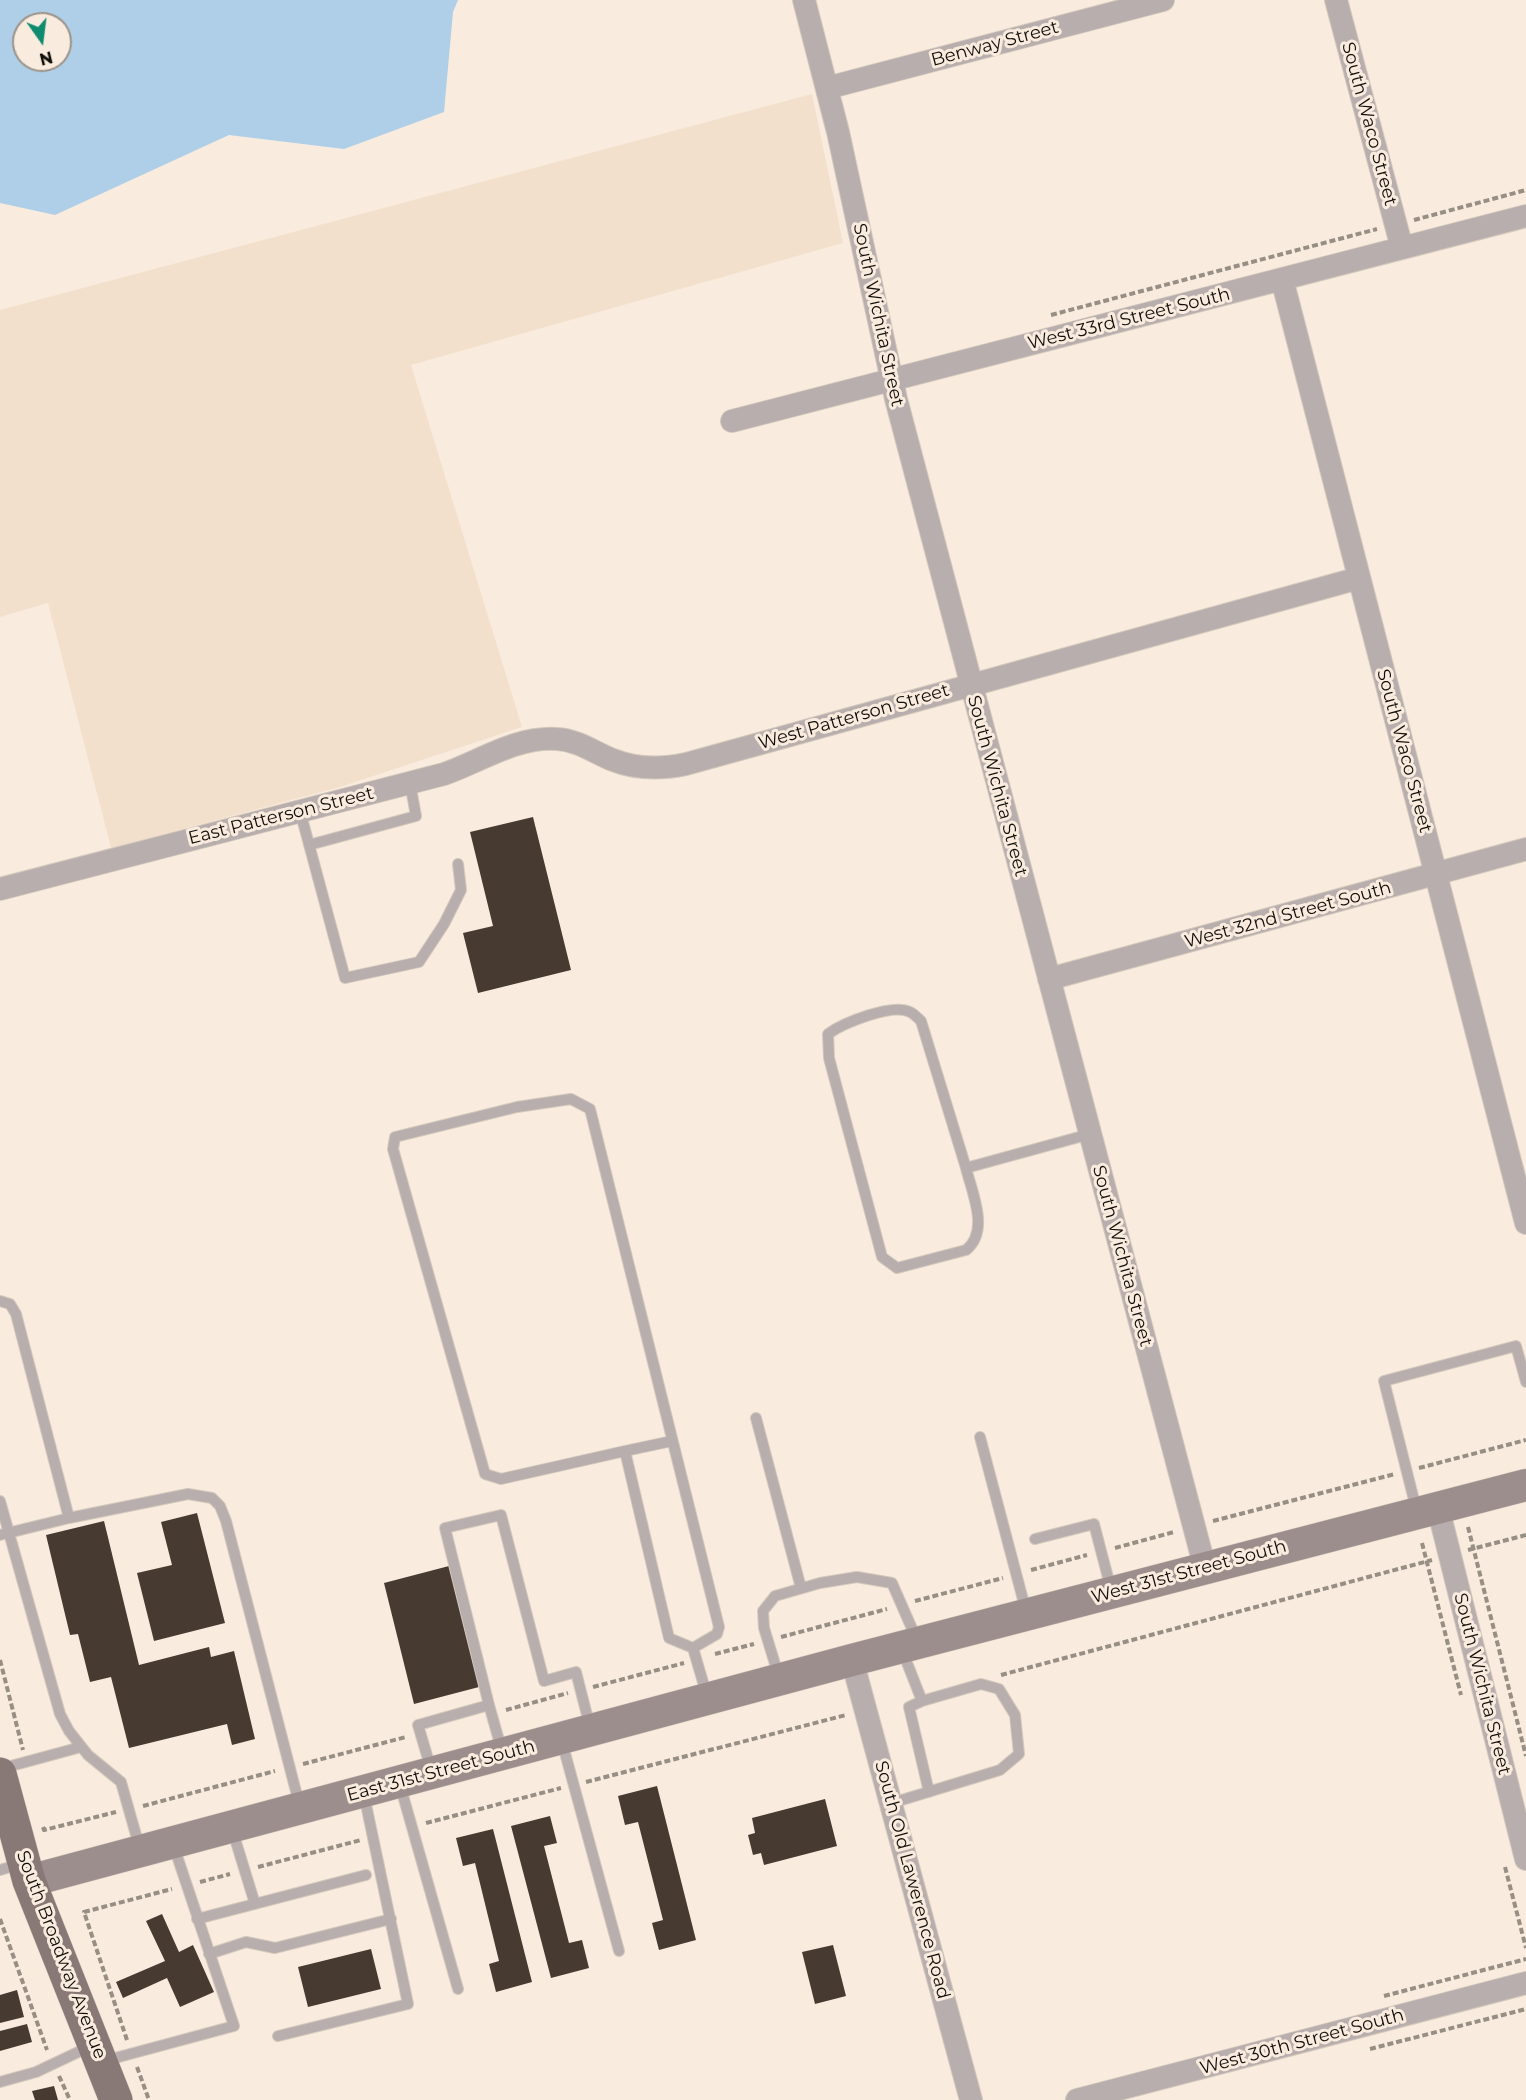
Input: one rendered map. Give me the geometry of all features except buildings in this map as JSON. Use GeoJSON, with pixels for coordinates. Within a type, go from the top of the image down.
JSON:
{"type":"FeatureCollection","features":[{"type":"Feature","properties":{"kind":"main road","name":"South Broadway Avenue"},"geometry":{"type":"LineString","coordinates":[[0,1774],[18,1871],[116,2100]]}},
{"type":"Feature","properties":{"kind":"street","name":"South Wichita Street"},"geometry":{"type":"LineString","coordinates":[[804,0],[827,88],[891,380],[969,685],[1205,1568]]}},
{"type":"Feature","properties":{"kind":"street","name":"Benway Street"},"geometry":{"type":"LineString","coordinates":[[827,88],[1163,0]]}},
{"type":"Feature","properties":{"kind":"street","name":"South Waco Street"},"geometry":{"type":"LineString","coordinates":[[1336,0],[1402,248]]}},
{"type":"Feature","properties":{"kind":"street","name":"West 33rd Street South"},"geometry":{"type":"LineString","coordinates":[[732,421],[1526,216]]}},
{"type":"Feature","properties":{"kind":"street","name":"South Waco Street"},"geometry":{"type":"LineString","coordinates":[[1282,279],[1526,1223]]}},
{"type":"Feature","properties":{"kind":"street","name":"West Patterson Street"},"geometry":{"type":"LineString","coordinates":[[559,739],[629,765],[678,766],[1359,578]]}},
{"type":"Feature","properties":{"kind":"street","name":"East Patterson Street"},"geometry":{"type":"LineString","coordinates":[[0,889],[410,783],[462,768],[512,745],[559,739]]}},
{"type":"Feature","properties":{"kind":"street","name":"West 32nd Street South"},"geometry":{"type":"LineString","coordinates":[[1049,979],[1526,849]]}},
{"type":"Feature","properties":{"kind":"street","name":"West 31st Street South"},"geometry":{"type":"LineString","coordinates":[[852,1660],[1526,1485]]}},
{"type":"Feature","properties":{"kind":"street","name":"South Wichita Street"},"geometry":{"type":"LineString","coordinates":[[1428,1510],[1450,1555],[1526,1859]]}},
{"type":"Feature","properties":{"kind":"street","name":"East 31st Street South"},"geometry":{"type":"LineString","coordinates":[[18,1871],[141,1853],[852,1660]]}},
{"type":"Feature","properties":{"kind":"street","name":"South Old Lawerence Road"},"geometry":{"type":"LineString","coordinates":[[852,1660],[971,2100]]}},
{"type":"Feature","properties":{"kind":"street","name":"West 30th Street South"},"geometry":{"type":"LineString","coordinates":[[1077,2100],[1526,1983]]}},
{"type":"Feature","properties":{"kind":"lane"},"geometry":{"type":"LineString","coordinates":[[309,845],[416,816],[410,783]]}},
{"type":"Feature","properties":{"kind":"lane"},"geometry":{"type":"LineString","coordinates":[[300,811],[345,978],[419,962],[444,924],[461,890],[458,864]]}},
{"type":"Feature","properties":{"kind":"lane"},"geometry":{"type":"LineString","coordinates":[[891,1011],[908,1011],[921,1021],[966,1168],[978,1216],[977,1237],[972,1245],[966,1250],[908,1267],[897,1268],[888,1264],[882,1257],[832,1069],[827,1045],[828,1034],[840,1026],[891,1011]]}},
{"type":"Feature","properties":{"kind":"lane"},"geometry":{"type":"LineString","coordinates":[[672,1440],[501,1479],[485,1474],[393,1149],[395,1137],[517,1107],[572,1099],[590,1109],[719,1627],[717,1634],[694,1654]]}},
{"type":"Feature","properties":{"kind":"lane"},"geometry":{"type":"LineString","coordinates":[[966,1168],[1090,1134]]}},
{"type":"Feature","properties":{"kind":"lane"},"geometry":{"type":"LineString","coordinates":[[0,1300],[10,1304],[16,1314],[69,1518]]}},
{"type":"Feature","properties":{"kind":"lane"},"geometry":{"type":"LineString","coordinates":[[1428,1510],[1407,1471],[1384,1380],[1516,1346],[1522,1351],[1526,1382]]}},
{"type":"Feature","properties":{"kind":"lane"},"geometry":{"type":"LineString","coordinates":[[756,1418],[801,1588]]}},
{"type":"Feature","properties":{"kind":"lane"},"geometry":{"type":"LineString","coordinates":[[980,1437],[1027,1614]]}},
{"type":"Feature","properties":{"kind":"lane"},"geometry":{"type":"LineString","coordinates":[[625,1451],[669,1638],[694,1654],[708,1699]]}},
{"type":"Feature","properties":{"kind":"lane"},"geometry":{"type":"LineString","coordinates":[[4,1534],[69,1518],[188,1494],[212,1498],[220,1506],[226,1521],[301,1809]]}},
{"type":"Feature","properties":{"kind":"lane"},"geometry":{"type":"LineString","coordinates":[[0,1501],[4,1534],[60,1714],[81,1747],[121,1782],[141,1853]]}},
{"type":"Feature","properties":{"kind":"lane"},"geometry":{"type":"LineString","coordinates":[[503,1754],[445,1528],[501,1515],[544,1681],[576,1672],[591,1730]]}},
{"type":"Feature","properties":{"kind":"lane"},"geometry":{"type":"LineString","coordinates":[[1035,1539],[1094,1524],[1112,1593]]}},
{"type":"Feature","properties":{"kind":"lane"},"geometry":{"type":"LineString","coordinates":[[779,1680],[767,1640],[763,1611],[775,1596],[801,1588],[856,1577],[892,1583],[902,1605],[922,1701]]}},
{"type":"Feature","properties":{"kind":"lane"},"geometry":{"type":"LineString","coordinates":[[892,1803],[929,1792],[1000,1770],[1019,1754],[1015,1715],[999,1689],[981,1684],[909,1707],[929,1792]]}},
{"type":"Feature","properties":{"kind":"lane"},"geometry":{"type":"LineString","coordinates":[[432,1773],[418,1725],[491,1709]]}},
{"type":"Feature","properties":{"kind":"lane"},"geometry":{"type":"LineString","coordinates":[[561,1738],[619,1951]]}},
{"type":"Feature","properties":{"kind":"lane"},"geometry":{"type":"LineString","coordinates":[[0,1769],[81,1747]]}},
{"type":"Feature","properties":{"kind":"lane"},"geometry":{"type":"LineString","coordinates":[[399,1782],[458,1989]]}},
{"type":"Feature","properties":{"kind":"lane"},"geometry":{"type":"LineString","coordinates":[[278,2036],[408,2004],[375,1837],[363,1792]]}},
{"type":"Feature","properties":{"kind":"lane"},"geometry":{"type":"LineString","coordinates":[[232,1829],[255,1904]]}},
{"type":"Feature","properties":{"kind":"lane"},"geometry":{"type":"LineString","coordinates":[[0,2082],[97,2053],[132,2054],[234,2026],[172,1843]]}},
{"type":"Feature","properties":{"kind":"lane"},"geometry":{"type":"LineString","coordinates":[[197,1919],[366,1875]]}},
{"type":"Feature","properties":{"kind":"lane"},"geometry":{"type":"LineString","coordinates":[[209,1954],[246,1942],[275,1947],[392,1919]]}},
{"type":"Feature","properties":{"kind":"path"},"geometry":{"type":"LineString","coordinates":[[1042,317],[1526,190]]}},
{"type":"Feature","properties":{"kind":"path"},"geometry":{"type":"LineString","coordinates":[[491,1709],[581,1690],[694,1654],[767,1640],[1526,1440]]}},
{"type":"Feature","properties":{"kind":"path"},"geometry":{"type":"LineString","coordinates":[[1468,1527],[1526,1756]]}},
{"type":"Feature","properties":{"kind":"path"},"geometry":{"type":"LineString","coordinates":[[994,1676],[1526,1535]]}},
{"type":"Feature","properties":{"kind":"path"},"geometry":{"type":"LineString","coordinates":[[412,1827],[866,1710]]}},
{"type":"Feature","properties":{"kind":"path"},"geometry":{"type":"LineString","coordinates":[[44,1830],[421,1733]]}},
{"type":"Feature","properties":{"kind":"path"},"geometry":{"type":"LineString","coordinates":[[149,2100],[84,1912],[375,1837]]}},
{"type":"Feature","properties":{"kind":"path"},"geometry":{"type":"LineString","coordinates":[[0,1919],[54,2064],[70,2100]]}},
{"type":"Feature","properties":{"kind":"path"},"geometry":{"type":"LineString","coordinates":[[1384,1996],[1526,1959]]}},
{"type":"Feature","properties":{"kind":"path"},"geometry":{"type":"LineString","coordinates":[[1370,2049],[1526,2008]]}},
{"type":"Feature","properties":{"kind":"shaded area"},"geometry":{"type":"Polygon","coordinates":[[[812,94],[843,243],[411,365],[522,727],[340,787],[111,848],[48,603],[0,617],[0,310],[812,94]]]}},
{"type":"Feature","properties":{"kind":"water"},"geometry":{"type":"Polygon","coordinates":[[[0,0],[458,0],[453,12],[444,112],[344,149],[229,135],[55,215],[0,203],[0,0]]]}}]}
